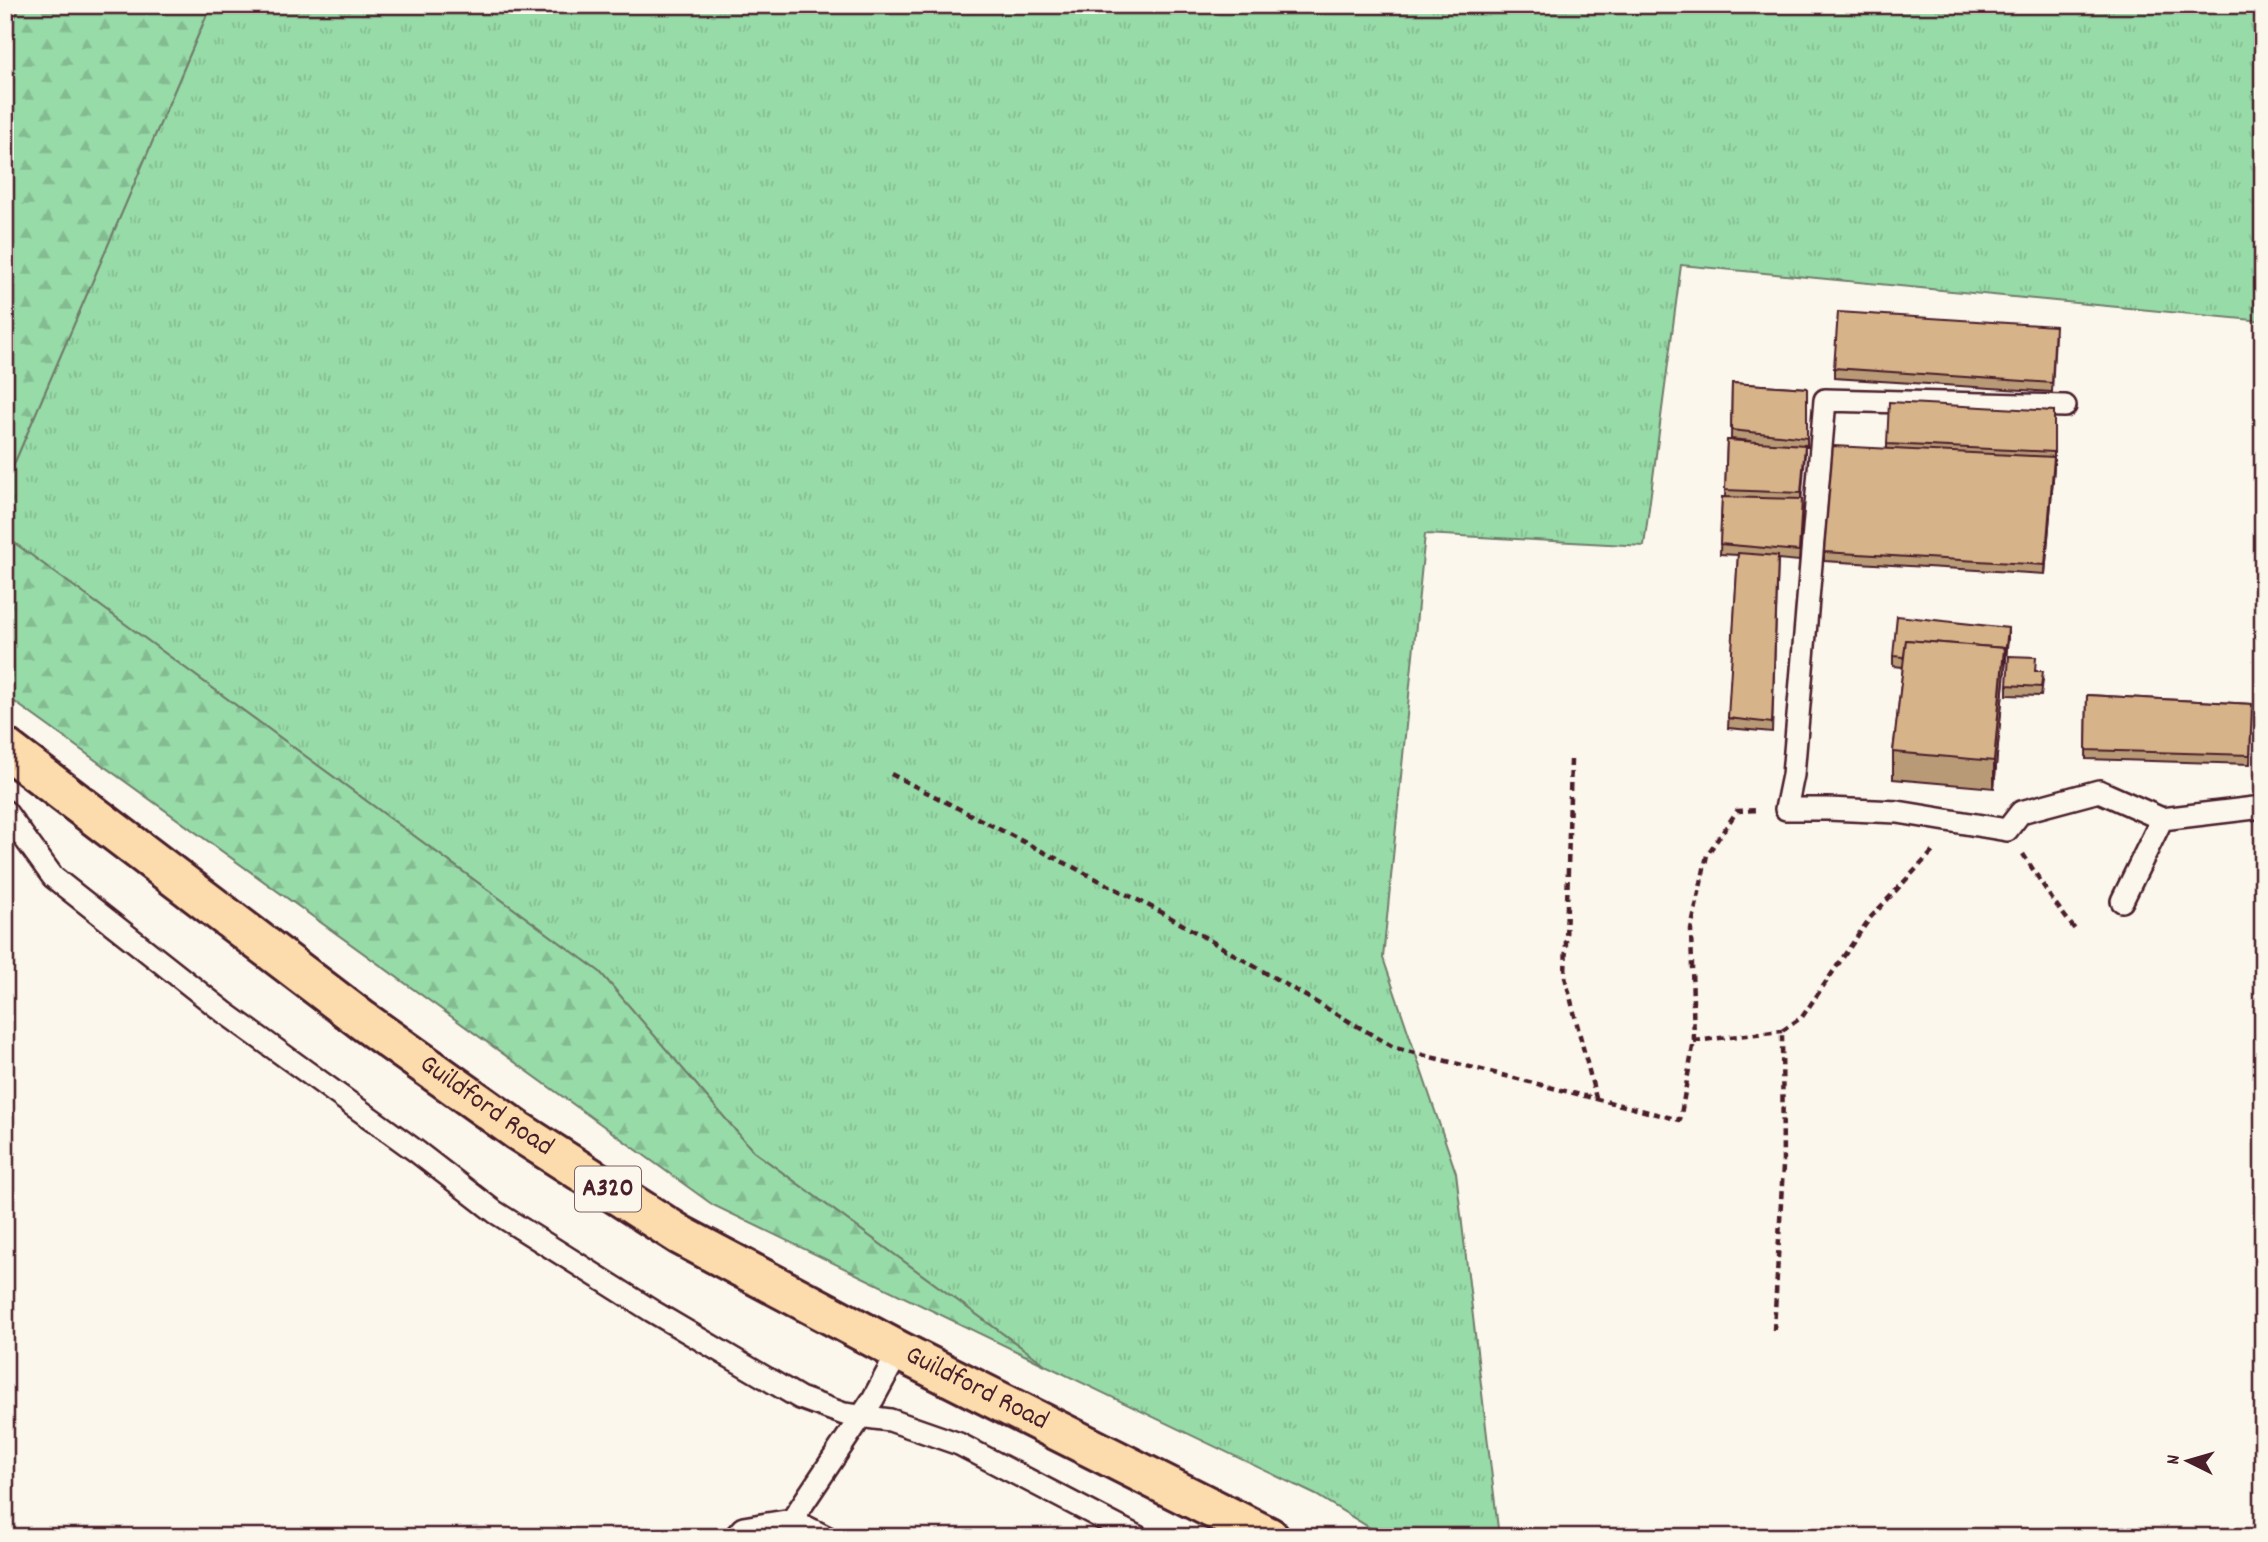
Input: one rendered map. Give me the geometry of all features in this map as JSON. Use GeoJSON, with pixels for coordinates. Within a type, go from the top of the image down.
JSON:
{"type":"FeatureCollection","features":[{"type":"Feature","properties":{"kind":"main road","name":"Guildford Road"},"geometry":{"type":"LineString","coordinates":[[5,748],[362,1020],[518,1131],[680,1235],[899,1351],[1269,1537]]}},
{"type":"Feature","properties":{"kind":"lane"},"geometry":{"type":"LineString","coordinates":[[2065,407],[1825,400],[1793,774],[1786,809],[1898,812],[2007,830],[2021,812],[2099,791],[2162,819],[2263,807]]}},
{"type":"Feature","properties":{"kind":"lane","name":"Guildford Road"},"geometry":{"type":"LineString","coordinates":[[5,811],[53,877],[225,1012],[495,1212],[652,1311],[800,1398],[844,1414],[890,1420],[959,1444],[1138,1537]]}},
{"type":"Feature","properties":{"kind":"lane"},"geometry":{"type":"LineString","coordinates":[[2122,901],[2162,819]]}},
{"type":"Feature","properties":{"kind":"lane"},"geometry":{"type":"LineString","coordinates":[[792,1520],[861,1416],[899,1351]]}},
{"type":"Feature","properties":{"kind":"lane"},"geometry":{"type":"LineString","coordinates":[[735,1537],[743,1528],[792,1520],[826,1537]]}},
{"type":"Feature","properties":{"kind":"path"},"geometry":{"type":"LineString","coordinates":[[1571,760],[1565,977],[1596,1098]]}},
{"type":"Feature","properties":{"kind":"path"},"geometry":{"type":"LineString","coordinates":[[891,774],[1161,912],[1395,1048],[1680,1120],[1694,1041],[1691,930],[1707,855],[1737,811],[1786,809]]}},
{"type":"Feature","properties":{"kind":"path"},"geometry":{"type":"LineString","coordinates":[[1694,1041],[1782,1031],[1802,1017],[1870,919],[1959,822]]}},
{"type":"Feature","properties":{"kind":"path"},"geometry":{"type":"LineString","coordinates":[[2007,830],[2076,931]]}},
{"type":"Feature","properties":{"kind":"path"},"geometry":{"type":"LineString","coordinates":[[1774,1330],[1783,1166],[1782,1031]]}},
{"type":"Feature","properties":{"kind":"green space"},"geometry":{"type":"Polygon","coordinates":[[[21,5],[211,5],[5,485],[5,37],[21,5]]]}},
{"type":"Feature","properties":{"kind":"green space"},"geometry":{"type":"Polygon","coordinates":[[[211,5],[2263,5],[2263,321],[1681,265],[1644,546],[1425,534],[1383,958],[1456,1173],[1499,1537],[1385,1537],[1316,1495],[1047,1366],[753,1151],[600,972],[5,536],[5,485],[211,5]]]}},
{"type":"Feature","properties":{"kind":"green space"},"geometry":{"type":"Polygon","coordinates":[[[5,536],[600,972],[753,1151],[1047,1366],[713,1205],[5,695],[5,536]]]}},
{"type":"Feature","properties":{"kind":"building"},"geometry":{"type":"Polygon","coordinates":[[[1838,312],[2055,326],[2052,383],[1834,368],[1838,312]]]}},
{"type":"Feature","properties":{"kind":"building"},"geometry":{"type":"Polygon","coordinates":[[[1732,383],[1807,388],[1807,438],[1731,430],[1732,383]]]}},
{"type":"Feature","properties":{"kind":"building"},"geometry":{"type":"Polygon","coordinates":[[[1889,402],[2054,411],[2054,452],[1887,444],[1889,402]]]}},
{"type":"Feature","properties":{"kind":"building"},"geometry":{"type":"Polygon","coordinates":[[[1727,440],[1805,445],[1801,493],[1725,490],[1727,440]]]}},
{"type":"Feature","properties":{"kind":"building"},"geometry":{"type":"Polygon","coordinates":[[[1833,446],[2054,457],[2045,565],[1824,552],[1833,446]]]}},
{"type":"Feature","properties":{"kind":"building"},"geometry":{"type":"Polygon","coordinates":[[[1722,497],[1802,499],[1799,551],[1720,544],[1722,497]]]}},
{"type":"Feature","properties":{"kind":"building"},"geometry":{"type":"Polygon","coordinates":[[[1738,553],[1778,556],[1772,723],[1728,718],[1738,553]]]}},
{"type":"Feature","properties":{"kind":"building"},"geometry":{"type":"Polygon","coordinates":[[[1897,616],[2008,628],[2004,665],[2004,648],[1906,640],[1904,657],[1893,656],[1897,616]]]}},
{"type":"Feature","properties":{"kind":"building"},"geometry":{"type":"Polygon","coordinates":[[[1906,640],[2004,648],[1994,761],[1893,752],[1906,640]]]}},
{"type":"Feature","properties":{"kind":"building"},"geometry":{"type":"Polygon","coordinates":[[[2009,656],[2036,657],[2035,671],[2043,671],[2041,687],[2007,685],[2009,656]]]}},
{"type":"Feature","properties":{"kind":"building"},"geometry":{"type":"Polygon","coordinates":[[[2087,695],[2252,704],[2250,755],[2086,750],[2087,695]]]}}]}
